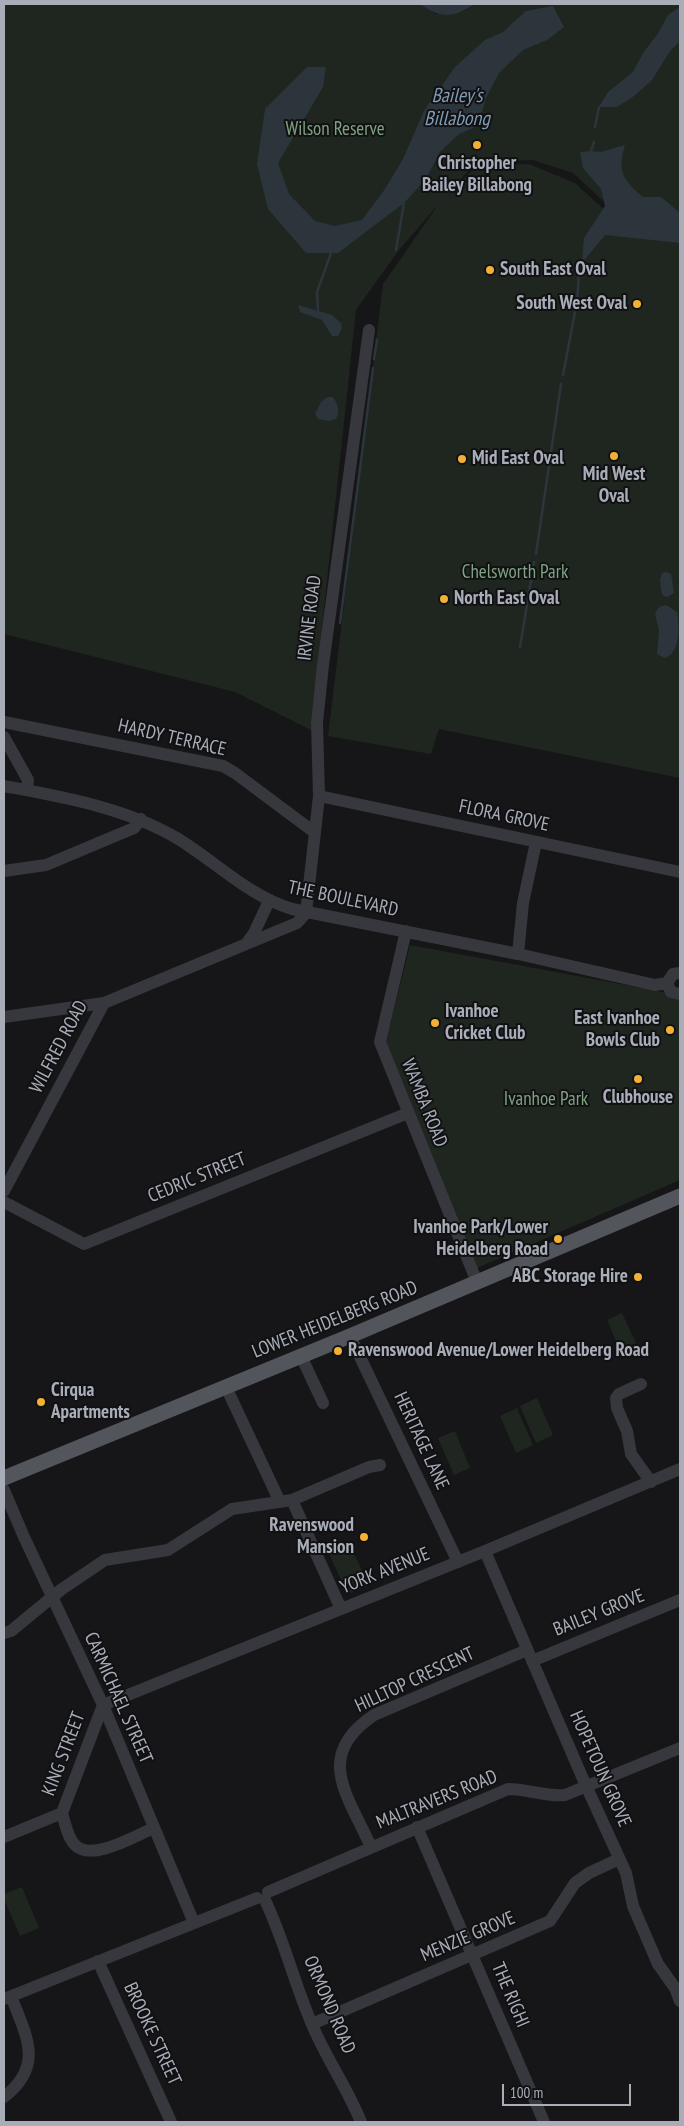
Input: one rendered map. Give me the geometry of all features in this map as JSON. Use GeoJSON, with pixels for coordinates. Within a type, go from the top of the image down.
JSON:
{"type":"FeatureCollection","features":[{"type":"Feature","properties":{"kind":"main road","name":"LOWER HEIDELBERG ROAD"},"geometry":{"type":"LineString","coordinates":[[4,1478],[350,1336],[680,1196]]}},
{"type":"Feature","properties":{"kind":"street","name":"IRVINE ROAD"},"geometry":{"type":"LineString","coordinates":[[306,913],[314,832],[320,796],[317,723],[323,665],[369,330]]}},
{"type":"Feature","properties":{"kind":"street","name":"HARDY TERRACE"},"geometry":{"type":"LineString","coordinates":[[4,722],[223,766],[236,773],[314,832]]}},
{"type":"Feature","properties":{"kind":"street"},"geometry":{"type":"LineString","coordinates":[[4,737],[28,780],[27,790]]}},
{"type":"Feature","properties":{"kind":"street","name":"THE BOULEVARD"},"geometry":{"type":"LineString","coordinates":[[4,786],[120,812],[141,819],[176,838],[269,901],[306,913],[518,954],[654,985],[667,982]]}},
{"type":"Feature","properties":{"kind":"street","name":"FLORA GROVE"},"geometry":{"type":"LineString","coordinates":[[320,796],[680,872]]}},
{"type":"Feature","properties":{"kind":"street"},"geometry":{"type":"LineString","coordinates":[[4,871],[46,865],[134,828],[141,819]]}},
{"type":"Feature","properties":{"kind":"street"},"geometry":{"type":"LineString","coordinates":[[518,954],[523,903],[536,842]]}},
{"type":"Feature","properties":{"kind":"street"},"geometry":{"type":"LineString","coordinates":[[246,944],[254,933],[269,901]]}},
{"type":"Feature","properties":{"kind":"street","name":"WILFRED ROAD"},"geometry":{"type":"LineString","coordinates":[[4,1191],[104,1003],[297,924],[306,913]]}},
{"type":"Feature","properties":{"kind":"street","name":"WAMBA ROAD"},"geometry":{"type":"LineString","coordinates":[[406,931],[380,1042],[477,1282]]}},
{"type":"Feature","properties":{"kind":"street"},"geometry":{"type":"LineString","coordinates":[[680,972],[673,974],[667,982],[671,992],[680,994]]}},
{"type":"Feature","properties":{"kind":"street"},"geometry":{"type":"LineString","coordinates":[[4,1017],[104,1003]]}},
{"type":"Feature","properties":{"kind":"street","name":"CEDRIC STREET"},"geometry":{"type":"LineString","coordinates":[[4,1202],[84,1244],[408,1113]]}},
{"type":"Feature","properties":{"kind":"street","name":"HERITAGE LANE"},"geometry":{"type":"LineString","coordinates":[[350,1336],[458,1562]]}},
{"type":"Feature","properties":{"kind":"street"},"geometry":{"type":"LineString","coordinates":[[301,1356],[323,1403]]}},
{"type":"Feature","properties":{"kind":"street"},"geometry":{"type":"LineString","coordinates":[[641,1384],[619,1394],[616,1398],[627,1431],[631,1454],[652,1482]]}},
{"type":"Feature","properties":{"kind":"street"},"geometry":{"type":"LineString","coordinates":[[226,1387],[341,1609]]}},
{"type":"Feature","properties":{"kind":"street"},"geometry":{"type":"LineString","coordinates":[[4,1633],[10,1631],[105,1560],[168,1550],[232,1509],[286,1501],[369,1466],[380,1465]]}},
{"type":"Feature","properties":{"kind":"street","name":"YORK AVENUE"},"geometry":{"type":"LineString","coordinates":[[103,1705],[485,1551],[680,1469]]}},
{"type":"Feature","properties":{"kind":"street","name":"CARMICHAEL STREET"},"geometry":{"type":"LineString","coordinates":[[4,1490],[103,1705],[194,1923]]}},
{"type":"Feature","properties":{"kind":"street","name":"HOPETOUN GROVE"},"geometry":{"type":"LineString","coordinates":[[485,1551],[587,1788],[626,1873],[634,1906],[658,1964],[675,1988],[680,2001]]}},
{"type":"Feature","properties":{"kind":"street","name":"BAILEY GROVE"},"geometry":{"type":"LineString","coordinates":[[530,1656],[680,1600]]}},
{"type":"Feature","properties":{"kind":"street","name":"HILLTOP CRESCENT"},"geometry":{"type":"LineString","coordinates":[[371,1847],[341,1781],[339,1760],[346,1742],[357,1727],[374,1715],[530,1656]]}},
{"type":"Feature","properties":{"kind":"street","name":"KING STREET"},"geometry":{"type":"LineString","coordinates":[[4,1837],[62,1812],[103,1705]]}},
{"type":"Feature","properties":{"kind":"street","name":"MALTRAVERS ROAD"},"geometry":{"type":"LineString","coordinates":[[7,1997],[263,1897],[371,1847],[508,1789],[524,1789],[551,1796],[565,1795],[587,1788],[680,1748]]}},
{"type":"Feature","properties":{"kind":"street"},"geometry":{"type":"LineString","coordinates":[[62,1812],[75,1845],[86,1852],[101,1850],[154,1828]]}},
{"type":"Feature","properties":{"kind":"street","name":"THE RIGHI"},"geometry":{"type":"LineString","coordinates":[[417,1827],[544,2122]]}},
{"type":"Feature","properties":{"kind":"street","name":"MENZIE GROVE"},"geometry":{"type":"LineString","coordinates":[[312,2024],[550,1922],[575,1883],[589,1873],[619,1859]]}},
{"type":"Feature","properties":{"kind":"street","name":"ORMOND ROAD"},"geometry":{"type":"LineString","coordinates":[[263,1897],[283,1941],[312,2024],[361,2122]]}},
{"type":"Feature","properties":{"kind":"street","name":"BROOKE STREET"},"geometry":{"type":"LineString","coordinates":[[98,1961],[171,2122]]}},
{"type":"Feature","properties":{"kind":"street"},"geometry":{"type":"LineString","coordinates":[[4,2097],[23,2078],[29,2052],[24,2030],[7,1997]]}},
{"type":"Feature","properties":{"kind":"green space"},"geometry":{"type":"Polygon","coordinates":[[[4,4],[420,4],[436,14],[466,10],[475,4],[680,4],[680,239],[626,222],[573,173],[533,160],[475,163],[449,193],[478,165],[529,164],[575,183],[622,226],[680,242],[680,778],[439,729],[431,754],[328,736],[383,284],[438,205],[399,250],[356,310],[311,730],[235,692],[4,634],[4,4]]]}},
{"type":"Feature","properties":{"kind":"green space","name":"Ivanhoe Park"},"geometry":{"type":"Polygon","coordinates":[[[410,945],[658,991],[680,997],[680,1180],[477,1268],[386,1043],[410,945]]]}},
{"type":"Feature","properties":{"kind":"green space"},"geometry":{"type":"Polygon","coordinates":[[[622,1313],[636,1343],[620,1350],[607,1320],[622,1313]]]}},
{"type":"Feature","properties":{"kind":"green space"},"geometry":{"type":"Polygon","coordinates":[[[537,1398],[553,1435],[536,1443],[520,1406],[537,1398]]]}},
{"type":"Feature","properties":{"kind":"green space"},"geometry":{"type":"Polygon","coordinates":[[[517,1408],[533,1445],[516,1453],[500,1416],[517,1408]]]}},
{"type":"Feature","properties":{"kind":"green space"},"geometry":{"type":"Polygon","coordinates":[[[455,1431],[470,1468],[454,1475],[438,1438],[455,1431]]]}},
{"type":"Feature","properties":{"kind":"green space"},"geometry":{"type":"Polygon","coordinates":[[[349,1543],[369,1585],[348,1594],[329,1554],[349,1543]]]}},
{"type":"Feature","properties":{"kind":"green space"},"geometry":{"type":"Polygon","coordinates":[[[22,1887],[39,1928],[20,1936],[4,1899],[4,1894],[22,1887]]]}},
{"type":"Feature","properties":{"kind":"water"},"geometry":{"type":"Polygon","coordinates":[[[420,4],[475,4],[460,12],[447,15],[434,12],[420,4]]]}},
{"type":"Feature","properties":{"kind":"water","name":"Bailey's Billabong"},"geometry":{"type":"Polygon","coordinates":[[[553,6],[564,27],[547,40],[523,50],[499,73],[486,98],[478,126],[459,134],[440,152],[426,179],[404,203],[338,253],[306,253],[268,209],[257,164],[265,109],[307,67],[326,67],[323,87],[278,163],[289,194],[315,221],[335,226],[362,220],[385,189],[403,159],[424,111],[455,67],[485,40],[503,32],[526,11],[553,6]]]}},
{"type":"Feature","properties":{"kind":"water"},"geometry":{"type":"Polygon","coordinates":[[[680,7],[680,41],[670,51],[652,80],[634,96],[617,107],[599,107],[608,92],[633,72],[668,15],[680,7]]]}},
{"type":"Feature","properties":{"kind":"water"},"geometry":{"type":"Polygon","coordinates":[[[625,145],[622,169],[626,180],[643,197],[661,197],[680,213],[680,243],[605,235],[582,263],[584,238],[605,206],[601,189],[583,168],[580,152],[601,152],[625,145]]]}},
{"type":"Feature","properties":{"kind":"water"},"geometry":{"type":"Polygon","coordinates":[[[298,305],[332,315],[341,323],[342,328],[338,336],[332,336],[322,320],[300,312],[298,305]]]}},
{"type":"Feature","properties":{"kind":"water"},"geometry":{"type":"Polygon","coordinates":[[[328,397],[333,397],[336,402],[338,411],[336,419],[329,421],[318,419],[315,414],[321,402],[328,397]]]}},
{"type":"Feature","properties":{"kind":"water"},"geometry":{"type":"Polygon","coordinates":[[[662,573],[671,574],[674,593],[667,597],[662,595],[660,580],[662,573]]]}},
{"type":"Feature","properties":{"kind":"water"},"geometry":{"type":"Polygon","coordinates":[[[666,605],[677,612],[678,638],[674,651],[665,658],[657,654],[659,631],[655,613],[659,607],[666,605]]]}},
{"type":"Feature","properties":{"kind":"waterway"},"geometry":{"type":"LineString","coordinates":[[595,127],[599,107]]}},
{"type":"Feature","properties":{"kind":"waterway"},"geometry":{"type":"LineString","coordinates":[[591,151],[594,142]]}},
{"type":"Feature","properties":{"kind":"waterway"},"geometry":{"type":"LineString","coordinates":[[396,250],[404,203]]}},
{"type":"Feature","properties":{"kind":"waterway"},"geometry":{"type":"LineString","coordinates":[[318,310],[317,292],[331,253]]}},
{"type":"Feature","properties":{"kind":"waterway"},"geometry":{"type":"LineString","coordinates":[[577,304],[579,272],[582,263]]}},
{"type":"Feature","properties":{"kind":"waterway"},"geometry":{"type":"LineString","coordinates":[[563,375],[575,312]]}},
{"type":"Feature","properties":{"kind":"waterway"},"geometry":{"type":"LineString","coordinates":[[374,359],[377,340]]}},
{"type":"Feature","properties":{"kind":"waterway"},"geometry":{"type":"LineString","coordinates":[[340,623],[373,368]]}},
{"type":"Feature","properties":{"kind":"waterway"},"geometry":{"type":"LineString","coordinates":[[536,554],[561,384]]}},
{"type":"Feature","properties":{"kind":"waterway"},"geometry":{"type":"LineString","coordinates":[[520,647],[534,562]]}},
{"type":"Feature","properties":{"kind":"place","name":"Christopher Bailey Billabong"},"geometry":{"type":"Point","coordinates":[477,145]}},
{"type":"Feature","properties":{"kind":"place","name":"South East Oval"},"geometry":{"type":"Point","coordinates":[490,270]}},
{"type":"Feature","properties":{"kind":"place","name":"South West Oval"},"geometry":{"type":"Point","coordinates":[637,304]}},
{"type":"Feature","properties":{"kind":"place","name":"Mid West Oval"},"geometry":{"type":"Point","coordinates":[614,456]}},
{"type":"Feature","properties":{"kind":"place","name":"Mid East Oval"},"geometry":{"type":"Point","coordinates":[462,459]}},
{"type":"Feature","properties":{"kind":"place","name":"North East Oval"},"geometry":{"type":"Point","coordinates":[444,599]}},
{"type":"Feature","properties":{"kind":"place","name":"Ivanhoe Cricket Club"},"geometry":{"type":"Point","coordinates":[435,1023]}},
{"type":"Feature","properties":{"kind":"place","name":"East Ivanhoe Bowls Club"},"geometry":{"type":"Point","coordinates":[670,1030]}},
{"type":"Feature","properties":{"kind":"place","name":"Clubhouse"},"geometry":{"type":"Point","coordinates":[638,1079]}},
{"type":"Feature","properties":{"kind":"place","name":"Ivanhoe Park/Lower Heidelberg Road"},"geometry":{"type":"Point","coordinates":[558,1239]}},
{"type":"Feature","properties":{"kind":"place","name":"ABC Storage Hire"},"geometry":{"type":"Point","coordinates":[638,1277]}},
{"type":"Feature","properties":{"kind":"place","name":"Ravenswood Avenue/Lower Heidelberg Road"},"geometry":{"type":"Point","coordinates":[338,1351]}},
{"type":"Feature","properties":{"kind":"place","name":"Cirqua Apartments"},"geometry":{"type":"Point","coordinates":[41,1402]}},
{"type":"Feature","properties":{"kind":"place","name":"Ravenswood Mansion"},"geometry":{"type":"Point","coordinates":[364,1537]}},
{"type":"Feature","properties":{"kind":"park label","name":"Wilson Reserve"},"geometry":{"type":"Point","coordinates":[335,130]}},
{"type":"Feature","properties":{"kind":"park label","name":"Chelsworth Park"},"geometry":{"type":"Point","coordinates":[515,573]}}]}
